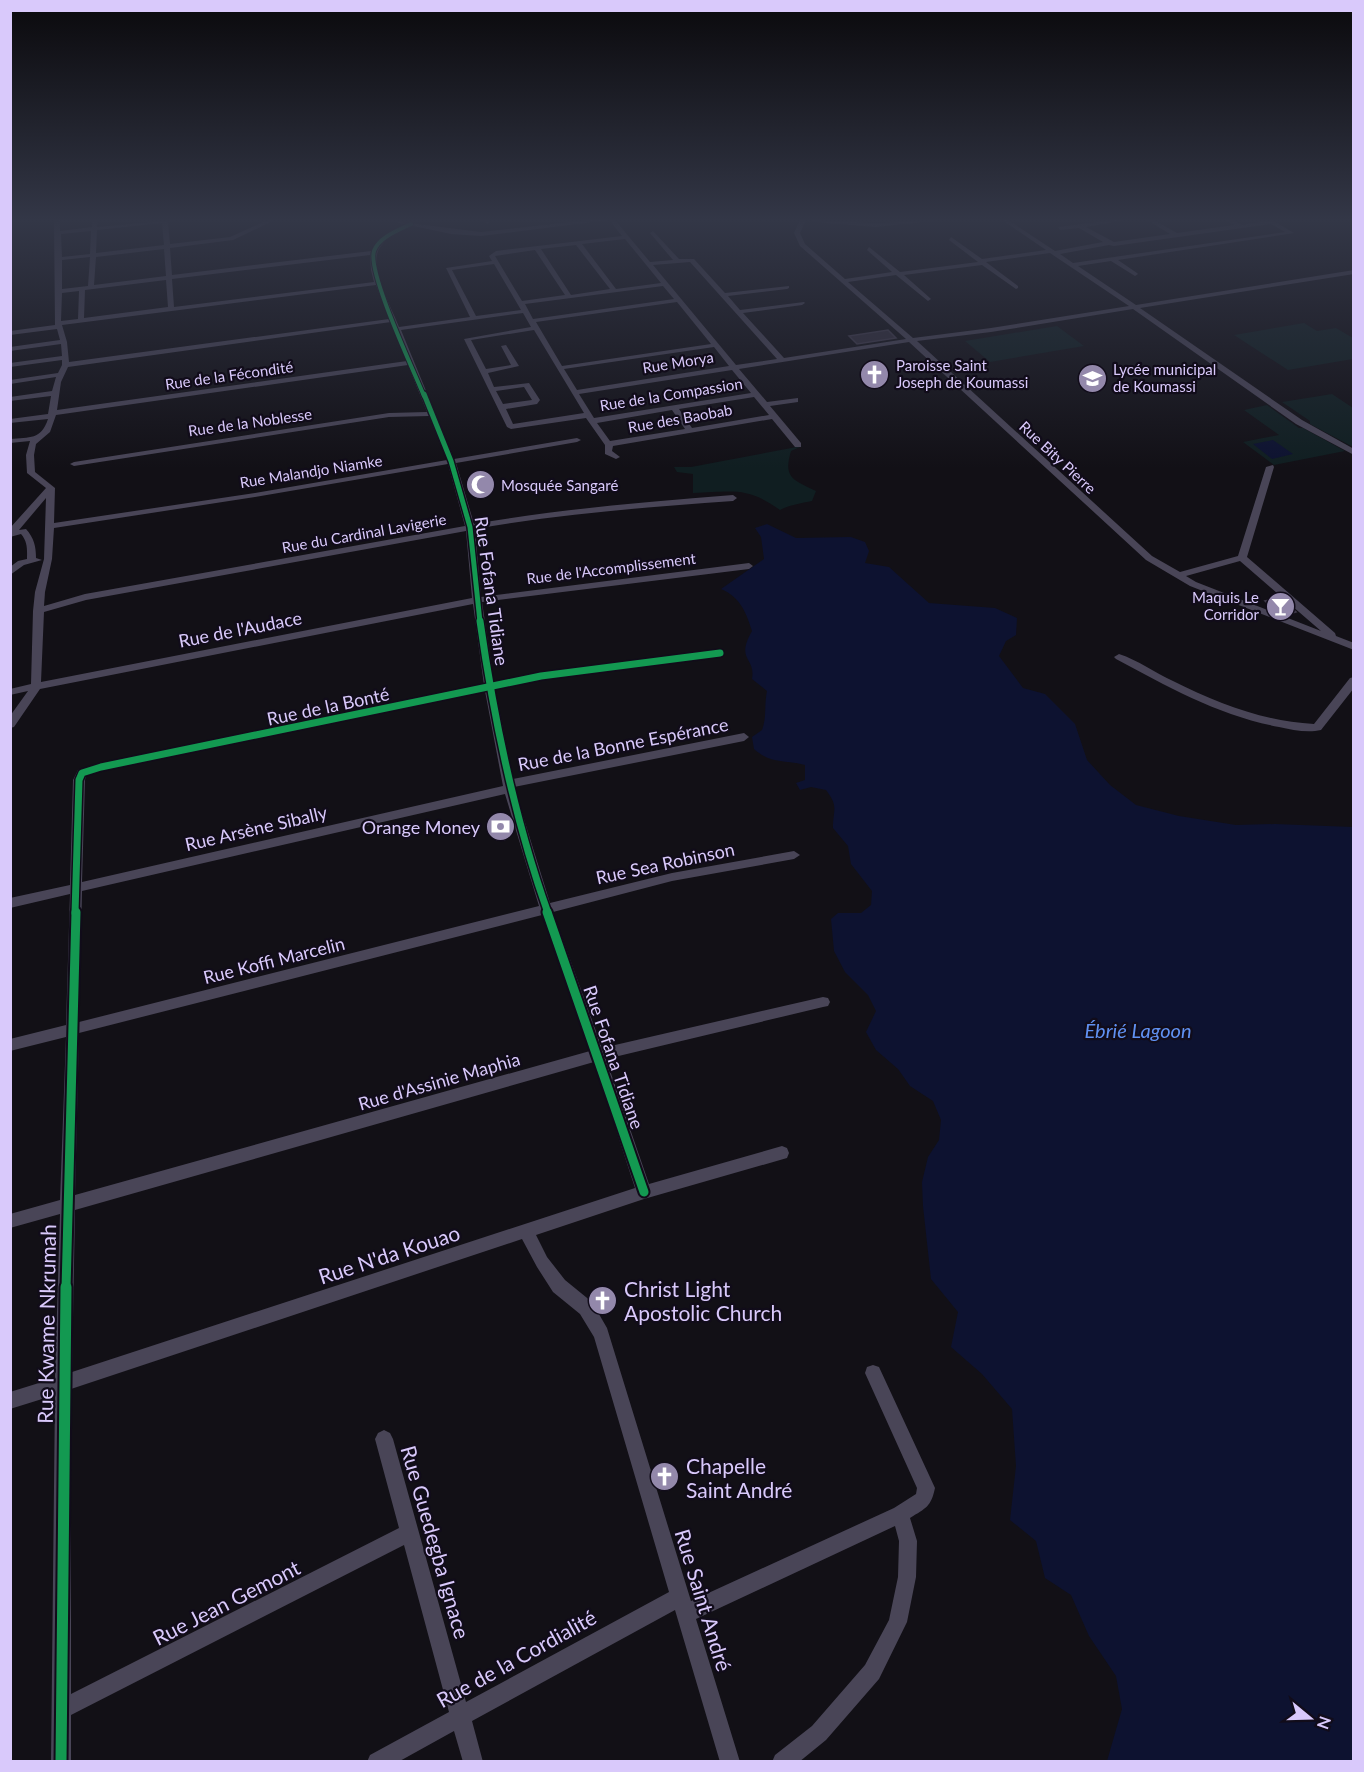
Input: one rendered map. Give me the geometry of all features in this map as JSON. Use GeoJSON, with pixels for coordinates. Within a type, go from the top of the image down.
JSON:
{"type":"FeatureCollection","features":[{"type":"Feature","properties":{"kind":"street"},"geometry":{"type":"LineString","coordinates":[[51,488],[31,472],[29,459],[32,443],[46,432],[52,414],[58,375],[65,362],[64,342],[58,325],[59,303]]}},
{"type":"Feature","properties":{"kind":"street"},"geometry":{"type":"LineString","coordinates":[[81,320],[82,303]]}},
{"type":"Feature","properties":{"kind":"street"},"geometry":{"type":"LineString","coordinates":[[171,303],[171,309]]}},
{"type":"Feature","properties":{"kind":"street"},"geometry":{"type":"LineString","coordinates":[[10,333],[81,320],[221,303]]}},
{"type":"Feature","properties":{"kind":"street","name":"Rue Fofana Tidiane"},"geometry":{"type":"LineString","coordinates":[[386,303],[451,461],[470,527],[489,686],[509,786],[546,909],[644,1192]]}},
{"type":"Feature","properties":{"kind":"street"},"geometry":{"type":"LineString","coordinates":[[466,303],[474,318]]}},
{"type":"Feature","properties":{"kind":"street"},"geometry":{"type":"LineString","coordinates":[[521,303],[590,418],[605,442],[609,444]]}},
{"type":"Feature","properties":{"kind":"street"},"geometry":{"type":"LineString","coordinates":[[492,389],[526,385],[536,400],[501,407],[483,372],[467,338],[534,324],[663,303]]}},
{"type":"Feature","properties":{"kind":"street"},"geometry":{"type":"LineString","coordinates":[[681,303],[798,446]]}},
{"type":"Feature","properties":{"kind":"street"},"geometry":{"type":"LineString","coordinates":[[730,303],[782,360]]}},
{"type":"Feature","properties":{"kind":"street"},"geometry":{"type":"LineString","coordinates":[[738,312],[802,303]]}},
{"type":"Feature","properties":{"kind":"street","name":"Rue Bity Pierre"},"geometry":{"type":"LineString","coordinates":[[869,303],[1141,551],[1177,576],[1193,584],[1353,647]]}},
{"type":"Feature","properties":{"kind":"street"},"geometry":{"type":"LineString","coordinates":[[1128,303],[1299,422],[1353,453]]}},
{"type":"Feature","properties":{"kind":"street","name":"Rue Morya"},"geometry":{"type":"LineString","coordinates":[[575,392],[1154,303]]}},
{"type":"Feature","properties":{"kind":"street"},"geometry":{"type":"LineString","coordinates":[[10,365],[65,362],[525,311]]}},
{"type":"Feature","properties":{"kind":"street"},"geometry":{"type":"LineString","coordinates":[[10,349],[64,342]]}},
{"type":"Feature","properties":{"kind":"street"},"geometry":{"type":"LineString","coordinates":[[560,368],[715,345]]}},
{"type":"Feature","properties":{"kind":"street"},"geometry":{"type":"LineString","coordinates":[[483,372],[515,366],[504,346]]}},
{"type":"Feature","properties":{"kind":"street","name":"Rue de la Fécondité"},"geometry":{"type":"LineString","coordinates":[[10,421],[410,363]]}},
{"type":"Feature","properties":{"kind":"street"},"geometry":{"type":"LineString","coordinates":[[10,382],[58,375]]}},
{"type":"Feature","properties":{"kind":"street"},"geometry":{"type":"LineString","coordinates":[[10,399],[55,393]]}},
{"type":"Feature","properties":{"kind":"street","name":"Rue de la Compassion"},"geometry":{"type":"LineString","coordinates":[[501,407],[511,427],[514,427],[674,407],[756,394]]}},
{"type":"Feature","properties":{"kind":"street"},"geometry":{"type":"LineString","coordinates":[[764,405],[795,400]]}},
{"type":"Feature","properties":{"kind":"street"},"geometry":{"type":"LineString","coordinates":[[674,407],[690,430]]}},
{"type":"Feature","properties":{"kind":"street","name":"Rue de la Noblesse"},"geometry":{"type":"LineString","coordinates":[[74,464],[389,415],[431,414]]}},
{"type":"Feature","properties":{"kind":"street","name":"Rue des Baobab"},"geometry":{"type":"LineString","coordinates":[[616,457],[608,452],[609,444],[774,417]]}},
{"type":"Feature","properties":{"kind":"street"},"geometry":{"type":"LineString","coordinates":[[10,441],[38,438]]}},
{"type":"Feature","properties":{"kind":"street","name":"Rue Malandjo Niamke"},"geometry":{"type":"LineString","coordinates":[[50,526],[577,440]]}},
{"type":"Feature","properties":{"kind":"street"},"geometry":{"type":"LineString","coordinates":[[1242,558],[1270,467]]}},
{"type":"Feature","properties":{"kind":"street"},"geometry":{"type":"LineString","coordinates":[[10,725],[36,687],[38,611],[48,559],[51,488]]}},
{"type":"Feature","properties":{"kind":"street"},"geometry":{"type":"LineString","coordinates":[[10,534],[51,488]]}},
{"type":"Feature","properties":{"kind":"street","name":"Rue du Cardinal Lavigerie"},"geometry":{"type":"LineString","coordinates":[[38,611],[85,597],[470,527],[559,513],[733,498]]}},
{"type":"Feature","properties":{"kind":"street"},"geometry":{"type":"LineString","coordinates":[[10,534],[23,531],[30,537],[33,546],[31,561]]}},
{"type":"Feature","properties":{"kind":"street"},"geometry":{"type":"LineString","coordinates":[[1177,576],[1242,558]]}},
{"type":"Feature","properties":{"kind":"street"},"geometry":{"type":"LineString","coordinates":[[1242,558],[1340,642]]}},
{"type":"Feature","properties":{"kind":"street"},"geometry":{"type":"LineString","coordinates":[[10,572],[21,563],[48,559]]}},
{"type":"Feature","properties":{"kind":"street","name":"Rue de l'Accomplissement"},"geometry":{"type":"LineString","coordinates":[[477,600],[749,566]]}},
{"type":"Feature","properties":{"kind":"street","name":"Rue de l'Audace"},"geometry":{"type":"LineString","coordinates":[[10,692],[477,600]]}},
{"type":"Feature","properties":{"kind":"street","name":"Rue de la Bonté"},"geometry":{"type":"LineString","coordinates":[[76,887],[79,780],[82,773],[101,767],[557,673],[695,654],[720,653]]}},
{"type":"Feature","properties":{"kind":"street"},"geometry":{"type":"LineString","coordinates":[[1119,657],[1206,703],[1247,717],[1295,728],[1317,728],[1353,680]]}},
{"type":"Feature","properties":{"kind":"street","name":"Rue de la Bonne Espérance"},"geometry":{"type":"LineString","coordinates":[[509,786],[744,737]]}},
{"type":"Feature","properties":{"kind":"street","name":"Rue Arsène Sibally"},"geometry":{"type":"LineString","coordinates":[[10,903],[509,786]]}},
{"type":"Feature","properties":{"kind":"street","name":"Rue Sea Robinson"},"geometry":{"type":"LineString","coordinates":[[546,909],[672,877],[794,855]]}},
{"type":"Feature","properties":{"kind":"street","name":"Rue Kwame Nkrumah"},"geometry":{"type":"LineString","coordinates":[[61,1761],[63,1385],[76,887]]}},
{"type":"Feature","properties":{"kind":"street","name":"Rue Koffi Marcelin"},"geometry":{"type":"LineString","coordinates":[[10,1045],[546,909]]}},
{"type":"Feature","properties":{"kind":"street","name":"Rue d'Assinie Maphia"},"geometry":{"type":"LineString","coordinates":[[10,1221],[598,1054],[823,1002]]}},
{"type":"Feature","properties":{"kind":"street","name":"Rue N'da Kouao"},"geometry":{"type":"LineString","coordinates":[[10,1401],[644,1192],[782,1153]]}},
{"type":"Feature","properties":{"kind":"street","name":"Rue Saint André"},"geometry":{"type":"LineString","coordinates":[[526,1231],[542,1262],[559,1286],[586,1308],[601,1334],[730,1761]]}},
{"type":"Feature","properties":{"kind":"street","name":"Rue de la Cordialité"},"geometry":{"type":"LineString","coordinates":[[376,1761],[682,1605],[900,1514],[924,1499],[926,1488],[873,1373]]}},
{"type":"Feature","properties":{"kind":"street","name":"Rue Guedegba Ignace"},"geometry":{"type":"LineString","coordinates":[[384,1438],[473,1761]]}},
{"type":"Feature","properties":{"kind":"street"},"geometry":{"type":"LineString","coordinates":[[782,1761],[819,1733],[872,1672],[898,1622],[907,1577],[908,1541],[900,1514]]}},
{"type":"Feature","properties":{"kind":"street","name":"Rue Jean Gemont"},"geometry":{"type":"LineString","coordinates":[[61,1710],[410,1532]]}},
{"type":"Feature","properties":{"kind":"shaded area"},"geometry":{"type":"Polygon","coordinates":[[[1304,323],[1317,331],[1336,328],[1353,338],[1353,359],[1288,370],[1234,335],[1304,323]]]}},
{"type":"Feature","properties":{"kind":"shaded area"},"geometry":{"type":"Polygon","coordinates":[[[1057,326],[1084,346],[990,362],[965,341],[1057,326]]]}},
{"type":"Feature","properties":{"kind":"shaded area"},"geometry":{"type":"Polygon","coordinates":[[[1332,394],[1353,408],[1353,447],[1310,424],[1310,421],[1282,402],[1332,394]]]}},
{"type":"Feature","properties":{"kind":"shaded area"},"geometry":{"type":"Polygon","coordinates":[[[1267,405],[1299,428],[1345,451],[1274,465],[1243,442],[1279,435],[1244,410],[1267,405]]]}},
{"type":"Feature","properties":{"kind":"shaded area"},"geometry":{"type":"Polygon","coordinates":[[[802,446],[791,451],[789,473],[796,481],[816,491],[812,501],[791,505],[780,510],[758,497],[739,492],[693,493],[693,474],[677,472],[674,467],[691,467],[802,446]]]}},
{"type":"Feature","properties":{"kind":"water"},"geometry":{"type":"Polygon","coordinates":[[[1273,440],[1293,454],[1272,459],[1253,444],[1273,440]]]}},
{"type":"Feature","properties":{"kind":"water","name":"Ébrié Lagoon"},"geometry":{"type":"Polygon","coordinates":[[[767,524],[796,538],[851,537],[865,542],[869,551],[865,563],[889,567],[929,603],[995,608],[1017,618],[1016,635],[1006,641],[999,656],[1023,688],[1045,694],[1075,724],[1087,760],[1110,785],[1136,805],[1179,816],[1236,825],[1353,827],[1353,1761],[1107,1761],[1122,1709],[1116,1676],[1089,1636],[1071,1595],[1045,1578],[1036,1541],[1010,1520],[1016,1466],[1012,1409],[982,1374],[951,1347],[958,1312],[931,1279],[922,1182],[928,1157],[939,1140],[941,1120],[933,1101],[910,1086],[898,1069],[876,1050],[866,1032],[876,1011],[868,995],[845,972],[834,951],[831,919],[838,913],[861,913],[871,905],[872,891],[851,864],[848,846],[833,828],[834,804],[826,790],[811,787],[800,790],[796,783],[805,780],[805,765],[773,760],[754,749],[752,737],[762,730],[767,691],[752,679],[751,666],[745,648],[752,631],[745,611],[733,596],[721,589],[764,559],[761,537],[755,528],[767,524]]]}},
{"type":"Feature","properties":{"kind":"building"},"geometry":{"type":"Polygon","coordinates":[[[888,330],[896,338],[857,344],[849,336],[888,330]]]}},
{"type":"Feature","properties":{"kind":"building","name":"Maquis Le Corridor"},"geometry":{"type":"Polygon","coordinates":[[[1279,598],[1296,612],[1286,615],[1279,610],[1276,611],[1265,601],[1279,598]]]}},
{"type":"Feature","properties":{"kind":"cycle path"},"geometry":{"type":"LineString","coordinates":[[386,303],[451,461],[463,499],[470,527],[489,686],[508,784],[546,909],[644,1192]]}},
{"type":"Feature","properties":{"kind":"cycle path"},"geometry":{"type":"LineString","coordinates":[[61,1762],[63,1385],[79,780],[82,773],[101,767],[541,676],[720,653]]}},
{"type":"Feature","properties":{"kind":"place","name":"Paroisse Saint Joseph de Koumassi"},"geometry":{"type":"Point","coordinates":[875,374]}},
{"type":"Feature","properties":{"kind":"place","name":"Lycée municipal de Koumassi"},"geometry":{"type":"Point","coordinates":[1092,378]}},
{"type":"Feature","properties":{"kind":"place","name":"Mosquée Sangaré"},"geometry":{"type":"Point","coordinates":[480,485]}},
{"type":"Feature","properties":{"kind":"place","name":"Maquis Le Corridor"},"geometry":{"type":"Point","coordinates":[1280,606]}},
{"type":"Feature","properties":{"kind":"place","name":"Orange Money"},"geometry":{"type":"Point","coordinates":[501,827]}},
{"type":"Feature","properties":{"kind":"place","name":"Christ Light Apostolic Church"},"geometry":{"type":"Point","coordinates":[603,1300]}},
{"type":"Feature","properties":{"kind":"place","name":"Chapelle Saint André"},"geometry":{"type":"Point","coordinates":[665,1477]}}]}
